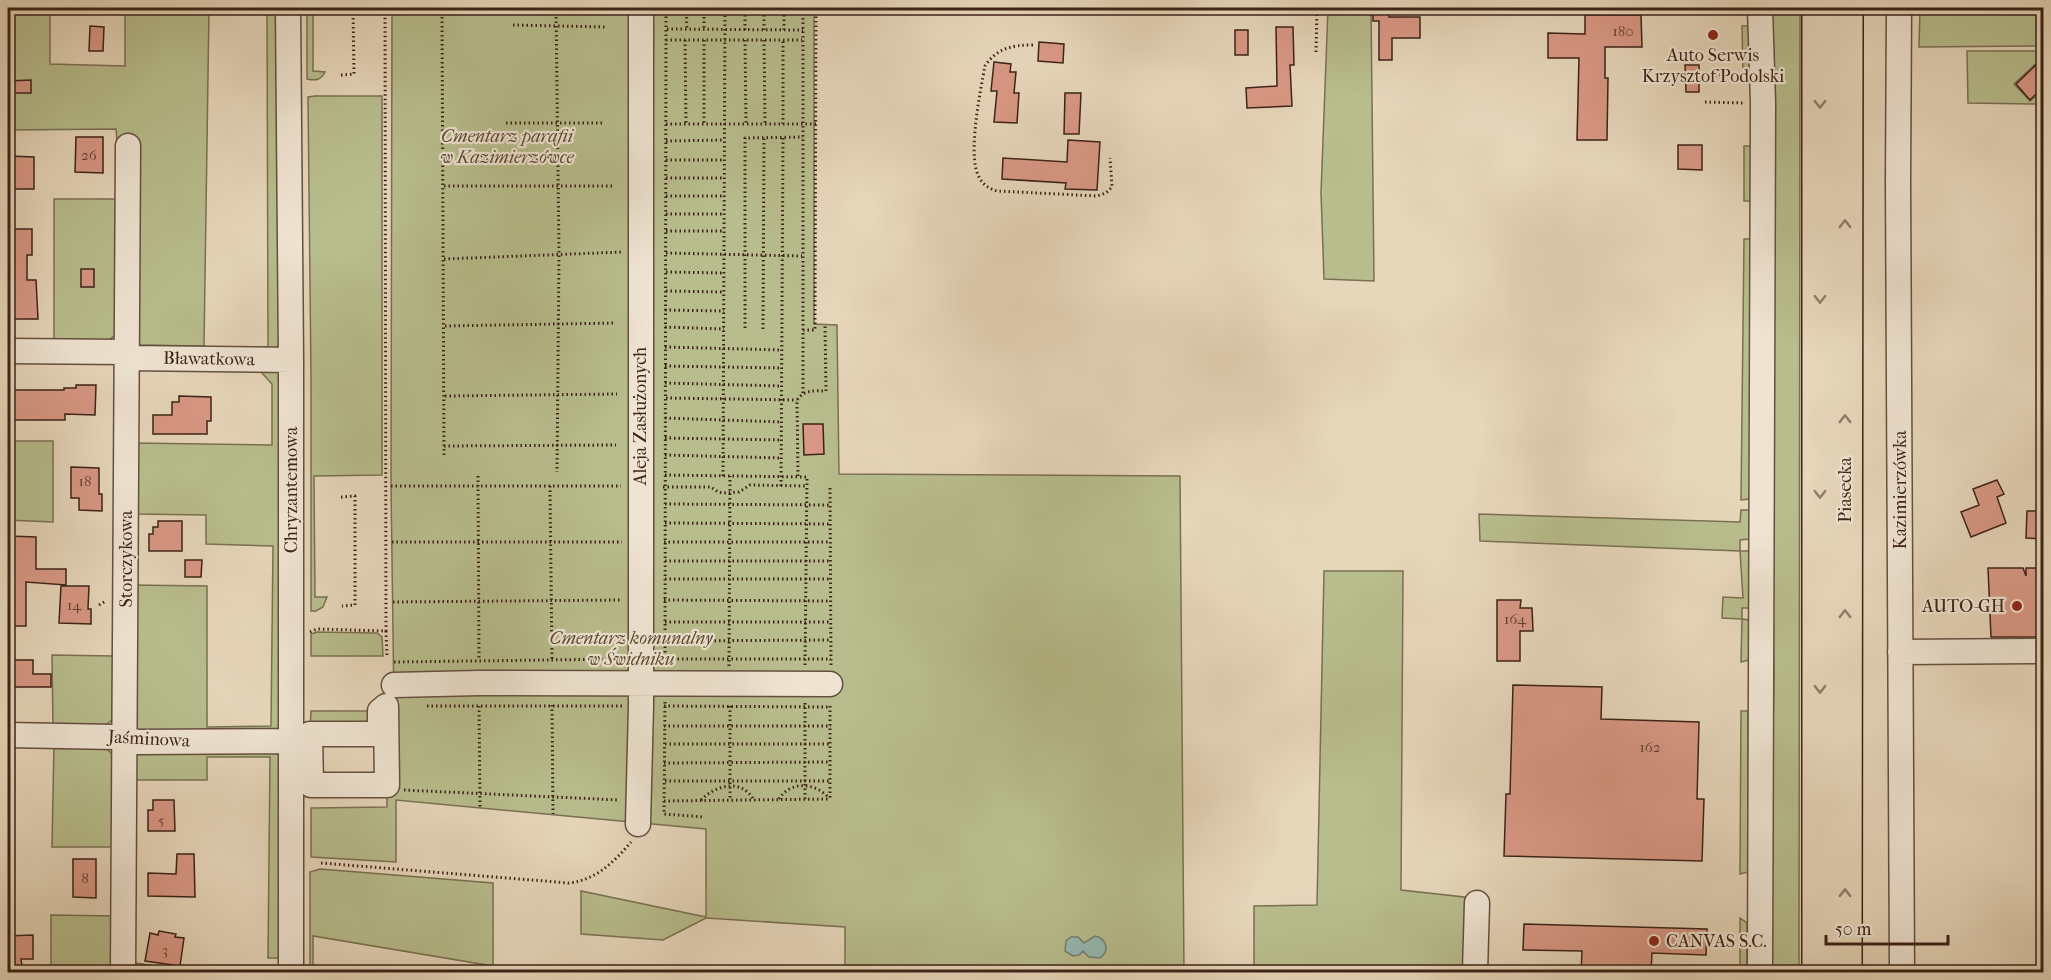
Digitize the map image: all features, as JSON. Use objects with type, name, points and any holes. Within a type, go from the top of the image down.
[{"type":"highway","name":"Piasecka","points":[[1820,8],[1820,972]]},
{"type":"highway","name":"Piasecka","points":[[1845,972],[1846,8]]},
{"type":"street","name":"Chryzantemowa","points":[[288,8],[291,360],[301,738],[291,972]]},
{"type":"street","name":"Aleja Zasłużonych","points":[[639,812],[653,695],[640,659],[640,486],[629,395],[640,251],[641,8]]},
{"type":"street","points":[[1760,8],[1763,85],[1763,216],[1760,972]]},
{"type":"street","name":"Kazimierzówka","points":[[1899,8],[1902,972]]},
{"type":"street","name":"Storczykowa","points":[[123,972],[128,146]]},
{"type":"street","name":"Bławatkowa","points":[[8,351],[291,360]]},
{"type":"street","points":[[1900,652],[2043,651]]},
{"type":"street","points":[[394,674],[552,683],[653,695],[805,695],[830,684]]},
{"type":"street","points":[[386,706],[387,785],[311,785],[301,738],[375,734],[380,730],[380,711],[386,706]]},
{"type":"street","name":"Jaśminowa","points":[[8,735],[125,738],[138,742],[301,738]]},
{"type":"street","points":[[1475,972],[1477,903]]},
{"type":"path","points":[[341,75],[354,74],[353,8]]},
{"type":"path","points":[[386,8],[387,656]]},
{"type":"path","points":[[442,8],[444,458]]},
{"type":"path","points":[[556,8],[559,123],[557,472]]},
{"type":"path","points":[[666,8],[664,659],[653,695],[664,726],[664,814],[703,817]]},
{"type":"path","points":[[686,8],[687,29]]},
{"type":"path","points":[[704,8],[704,29]]},
{"type":"path","points":[[723,476],[725,8]]},
{"type":"path","points":[[745,8],[745,30]]},
{"type":"path","points":[[764,8],[764,30]]},
{"type":"path","points":[[784,8],[784,30]]},
{"type":"path","points":[[798,477],[797,400],[802,393],[803,8]]},
{"type":"path","points":[[802,330],[815,330],[816,8]]},
{"type":"path","points":[[1316,52],[1317,8]]},
{"type":"path","points":[[513,25],[606,27]]},
{"type":"path","points":[[666,29],[803,30]]},
{"type":"path","points":[[666,40],[803,40]]},
{"type":"path","points":[[685,40],[686,124]]},
{"type":"path","points":[[704,40],[704,124]]},
{"type":"path","points":[[745,40],[746,124]]},
{"type":"path","points":[[764,40],[765,124]]},
{"type":"path","points":[[783,40],[783,124]]},
{"type":"path","points":[[1033,45],[1018,45],[1001,49],[985,66],[976,147],[976,168],[981,180],[989,188],[997,191],[1097,196],[1106,193],[1112,187],[1110,158]]},
{"type":"path","points":[[1706,75],[1744,75]]},
{"type":"path","points":[[1705,102],[1743,103]]},
{"type":"path","points":[[506,123],[604,123]]},
{"type":"path","points":[[640,124],[816,124]]},
{"type":"path","points":[[763,329],[764,137]]},
{"type":"path","points":[[781,486],[783,137]]},
{"type":"path","points":[[745,328],[745,138],[803,137]]},
{"type":"path","points":[[666,141],[724,140]]},
{"type":"path","points":[[666,160],[724,160]]},
{"type":"path","points":[[666,178],[724,178]]},
{"type":"path","points":[[444,186],[614,186]]},
{"type":"path","points":[[666,196],[724,196]]},
{"type":"path","points":[[666,214],[724,214]]},
{"type":"path","points":[[666,231],[723,231]]},
{"type":"path","points":[[444,259],[640,251],[802,256]]},
{"type":"path","points":[[666,272],[724,273]]},
{"type":"path","points":[[666,291],[724,292]]},
{"type":"path","points":[[665,310],[724,311]]},
{"type":"path","points":[[445,326],[616,323]]},
{"type":"path","points":[[802,393],[826,391],[825,324]]},
{"type":"path","points":[[665,327],[724,329]]},
{"type":"path","points":[[665,347],[782,350]]},
{"type":"path","points":[[665,366],[782,368]]},
{"type":"path","points":[[665,383],[782,386]]},
{"type":"path","points":[[445,396],[557,394],[797,400]]},
{"type":"path","points":[[665,418],[782,422]]},
{"type":"path","points":[[665,438],[782,440]]},
{"type":"path","points":[[444,446],[616,445]]},
{"type":"path","points":[[665,455],[782,458]]},
{"type":"path","points":[[665,475],[807,477],[805,799]]},
{"type":"path","points":[[478,476],[479,661]]},
{"type":"path","points":[[730,476],[730,800]]},
{"type":"path","points":[[391,486],[711,487],[718,492],[730,493],[743,491],[750,485],[807,486]]},
{"type":"path","points":[[550,486],[553,814]]},
{"type":"path","points":[[830,488],[830,799]]},
{"type":"path","points":[[341,497],[355,496],[355,605],[342,606]]},
{"type":"path","points":[[665,504],[830,505]]},
{"type":"path","points":[[665,523],[830,524]]},
{"type":"path","points":[[392,542],[640,542]]},
{"type":"path","points":[[665,542],[830,542]]},
{"type":"path","points":[[665,561],[830,561]]},
{"type":"path","points":[[665,579],[830,579]]},
{"type":"path","points":[[393,602],[830,601]]},
{"type":"path","points":[[664,622],[830,622]]},
{"type":"path","points":[[308,632],[317,629],[387,631]]},
{"type":"path","points":[[664,641],[830,640]]},
{"type":"path","points":[[426,706],[479,706],[640,659],[831,659]]},
{"type":"path","points":[[394,674],[479,661],[552,683],[653,695],[805,695],[830,708]]},
{"type":"path","points":[[479,706],[480,807]]},
{"type":"path","points":[[664,726],[831,726]]},
{"type":"path","points":[[665,744],[831,744]]},
{"type":"path","points":[[664,763],[830,762]]},
{"type":"path","points":[[664,781],[805,783],[831,781]]},
{"type":"path","points":[[701,800],[714,789],[730,783],[747,791],[754,800]]},
{"type":"path","points":[[779,800],[789,789],[805,783],[820,789],[830,799]]},
{"type":"path","points":[[396,790],[553,797],[639,812],[664,801],[830,799]]},
{"type":"path","points":[[321,863],[569,883],[593,877],[609,866],[636,835],[639,812]]},
{"type":"green space","points":[[8,8],[50,8],[50,64],[125,66],[125,8],[209,8],[204,346],[135,345],[135,140],[117,140],[116,129],[8,130]]},
{"type":"green space","points":[[267,8],[279,8],[284,339],[278,350],[263,353],[263,347],[268,347]]},
{"type":"green space","points":[[307,8],[313,8],[313,71],[325,72],[316,80],[307,79]]},
{"type":"green space","points":[[392,8],[814,8],[814,324],[837,325],[839,474],[1180,476],[1184,972],[845,972],[845,927],[706,918],[663,940],[581,934],[581,891],[706,917],[706,829],[396,800],[396,862],[311,857],[311,808],[387,807],[386,706],[394,706],[391,486]]},
{"type":"green space","points":[[1328,8],[1371,8],[1374,281],[1324,279],[1321,193]]},
{"type":"green space","points":[[1770,8],[1800,8],[1799,972],[1771,972],[1775,99]]},
{"type":"green space","points":[[1920,8],[2043,8],[2043,46],[1919,47]]},
{"type":"green space","points":[[1742,26],[1749,26],[1751,74],[1743,74]]},
{"type":"green space","points":[[1967,51],[2041,51],[2041,59],[2014,84],[2030,101],[2041,92],[2041,104],[1968,103]]},
{"type":"green space","points":[[382,96],[382,475],[314,476],[315,597],[327,597],[323,607],[311,611],[308,97]]},
{"type":"green space","points":[[1744,146],[1751,146],[1750,201],[1744,201]]},
{"type":"green space","points":[[54,199],[117,199],[115,335],[107,342],[54,341]]},
{"type":"green space","points":[[1744,239],[1751,239],[1750,499],[1741,500]]},
{"type":"green space","points":[[263,366],[279,369],[284,725],[279,732],[130,730],[132,585],[207,586],[207,727],[271,726],[273,546],[206,544],[206,515],[134,514],[135,443],[272,445],[272,384],[262,373]]},
{"type":"green space","points":[[8,441],[53,441],[53,522],[8,520]]},
{"type":"green space","points":[[1741,510],[1750,510],[1749,539],[1740,540],[1740,551],[1480,541],[1479,514],[1740,522]]},
{"type":"green space","points":[[1740,551],[1750,551],[1749,608],[1742,608],[1742,619],[1722,618],[1723,597],[1743,598]]},
{"type":"green space","points":[[1324,571],[1403,571],[1401,890],[1473,898],[1471,972],[1254,972],[1254,906],[1317,905]]},
{"type":"green space","points":[[1742,619],[1749,620],[1749,660],[1741,662]]},
{"type":"green space","points":[[317,632],[377,633],[382,637],[383,656],[311,656],[311,634]]},
{"type":"green space","points":[[52,655],[113,656],[112,720],[103,727],[53,726]]},
{"type":"green space","points":[[311,711],[380,711],[380,730],[310,734]]},
{"type":"green space","points":[[1741,711],[1748,711],[1748,872],[1740,874]]},
{"type":"green space","points":[[54,743],[102,744],[114,756],[116,847],[52,847]]},
{"type":"green space","points":[[135,750],[280,753],[283,958],[268,958],[270,757],[207,757],[207,780],[135,780]]},
{"type":"green space","points":[[320,869],[493,883],[493,966],[313,936],[313,972],[310,972],[310,872]]},
{"type":"green space","points":[[51,915],[115,916],[115,972],[51,972]]},
{"type":"green space","points":[[1740,918],[1747,923],[1747,972],[1740,972]]},
{"type":"green space","points":[[135,963],[199,972],[134,972]]},
{"type":"water","points":[[1095,936],[1106,946],[1100,958],[1089,957],[1083,951],[1073,956],[1065,951],[1066,941],[1071,937],[1078,937],[1084,943]]},
{"type":"building","points":[[1388,8],[1389,17],[1420,17],[1420,38],[1392,38],[1392,60],[1379,60],[1379,21],[1373,21],[1373,9]]},
{"type":"building","points":[[1585,15],[1641,15],[1642,47],[1605,47],[1605,78],[1608,78],[1607,140],[1577,140],[1579,58],[1548,58],[1548,33],[1585,34]]},
{"type":"building","points":[[90,26],[104,27],[103,51],[89,51]]},
{"type":"building","points":[[1276,27],[1293,27],[1294,65],[1290,65],[1292,106],[1247,108],[1246,88],[1277,86]]},
{"type":"building","points":[[1235,30],[1248,30],[1248,55],[1235,55]]},
{"type":"building","points":[[1039,42],[1064,44],[1063,63],[1038,61]]},
{"type":"building","points":[[2043,58],[2043,87],[2030,100],[2016,84]]},
{"type":"building","points":[[994,62],[1011,64],[1010,72],[1016,72],[1014,93],[1019,93],[1017,123],[994,122],[997,91],[991,91]]},
{"type":"building","points":[[1685,65],[1699,65],[1699,92],[1686,92]]},
{"type":"building","points":[[31,80],[31,93],[8,93],[8,81]]},
{"type":"building","points":[[1065,93],[1081,93],[1079,134],[1064,134]]},
{"type":"building","points":[[76,137],[103,137],[103,173],[75,172]]},
{"type":"building","points":[[1068,140],[1100,142],[1097,190],[1065,189],[1066,183],[1002,179],[1003,158],[1067,162]]},
{"type":"building","points":[[1678,145],[1702,145],[1702,170],[1678,169]]},
{"type":"building","points":[[8,156],[34,157],[34,189],[13,189],[13,183],[8,183]]},
{"type":"building","points":[[8,229],[32,229],[32,255],[27,255],[27,280],[36,280],[38,319],[8,319]]},
{"type":"building","points":[[81,269],[94,269],[94,287],[81,287]]},
{"type":"building","points":[[76,385],[96,385],[95,415],[65,414],[65,420],[8,420],[8,390],[64,390],[64,388],[76,388]]},
{"type":"building","points":[[179,396],[211,397],[211,421],[207,421],[207,434],[153,434],[153,415],[172,415],[172,402],[179,402]]},
{"type":"building","points":[[803,424],[823,424],[824,454],[804,455]]},
{"type":"building","points":[[71,467],[99,468],[99,494],[102,494],[102,511],[79,510],[79,498],[71,498]]},
{"type":"building","points":[[1997,480],[2004,494],[1997,497],[2006,523],[1971,537],[1961,512],[1979,505],[1973,489]]},
{"type":"building","points":[[2027,511],[2043,511],[2043,539],[2026,538]]},
{"type":"building","points":[[158,521],[182,521],[182,551],[149,551],[149,534],[153,534],[153,527],[158,527]]},
{"type":"building","points":[[8,536],[36,537],[36,569],[66,569],[66,585],[26,582],[26,626],[8,626]]},
{"type":"building","points":[[185,560],[202,560],[201,577],[185,577]]},
{"type":"building","name":"AUTO-GH","points":[[1988,568],[2023,568],[2026,576],[2026,568],[2043,568],[2043,637],[1991,637]]},
{"type":"building","points":[[61,586],[89,586],[88,609],[91,609],[91,624],[59,623]]},
{"type":"building","points":[[1497,600],[1521,600],[1520,608],[1532,608],[1533,631],[1520,631],[1520,661],[1497,661]]},
{"type":"building","points":[[8,660],[33,660],[33,674],[51,674],[51,687],[8,687]]},
{"type":"building","points":[[1513,685],[1602,687],[1601,719],[1699,722],[1697,799],[1704,799],[1702,861],[1504,856],[1506,794],[1510,794]]},
{"type":"building","points":[[153,800],[174,800],[175,831],[148,831],[148,810],[153,810]]},
{"type":"building","points":[[177,854],[194,854],[195,897],[148,896],[148,873],[176,874]]},
{"type":"building","points":[[73,859],[96,859],[96,898],[73,897]]},
{"type":"building","points":[[1524,924],[1707,929],[1706,955],[1652,953],[1651,972],[1581,972],[1582,951],[1523,950]]},
{"type":"building","points":[[159,931],[184,938],[180,966],[145,961],[150,933],[158,935]]},
{"type":"building","points":[[33,935],[33,959],[21,959],[22,966],[8,967],[8,936]]},
{"type":"place","name":"Auto Serwis Krzysztof Podolski","points":[[1713,35]]},
{"type":"place","name":"AUTO-GH","points":[[2017,606]]},
{"type":"place","name":"CANVAS S.C.","points":[[1654,941]]},
{"type":"park label","name":"Cmentarz parafii w Kazimierzówce","points":[[507,146]]},
{"type":"park label","name":"Cmentarz komunalny w Świdniku","points":[[631,648]]}]
